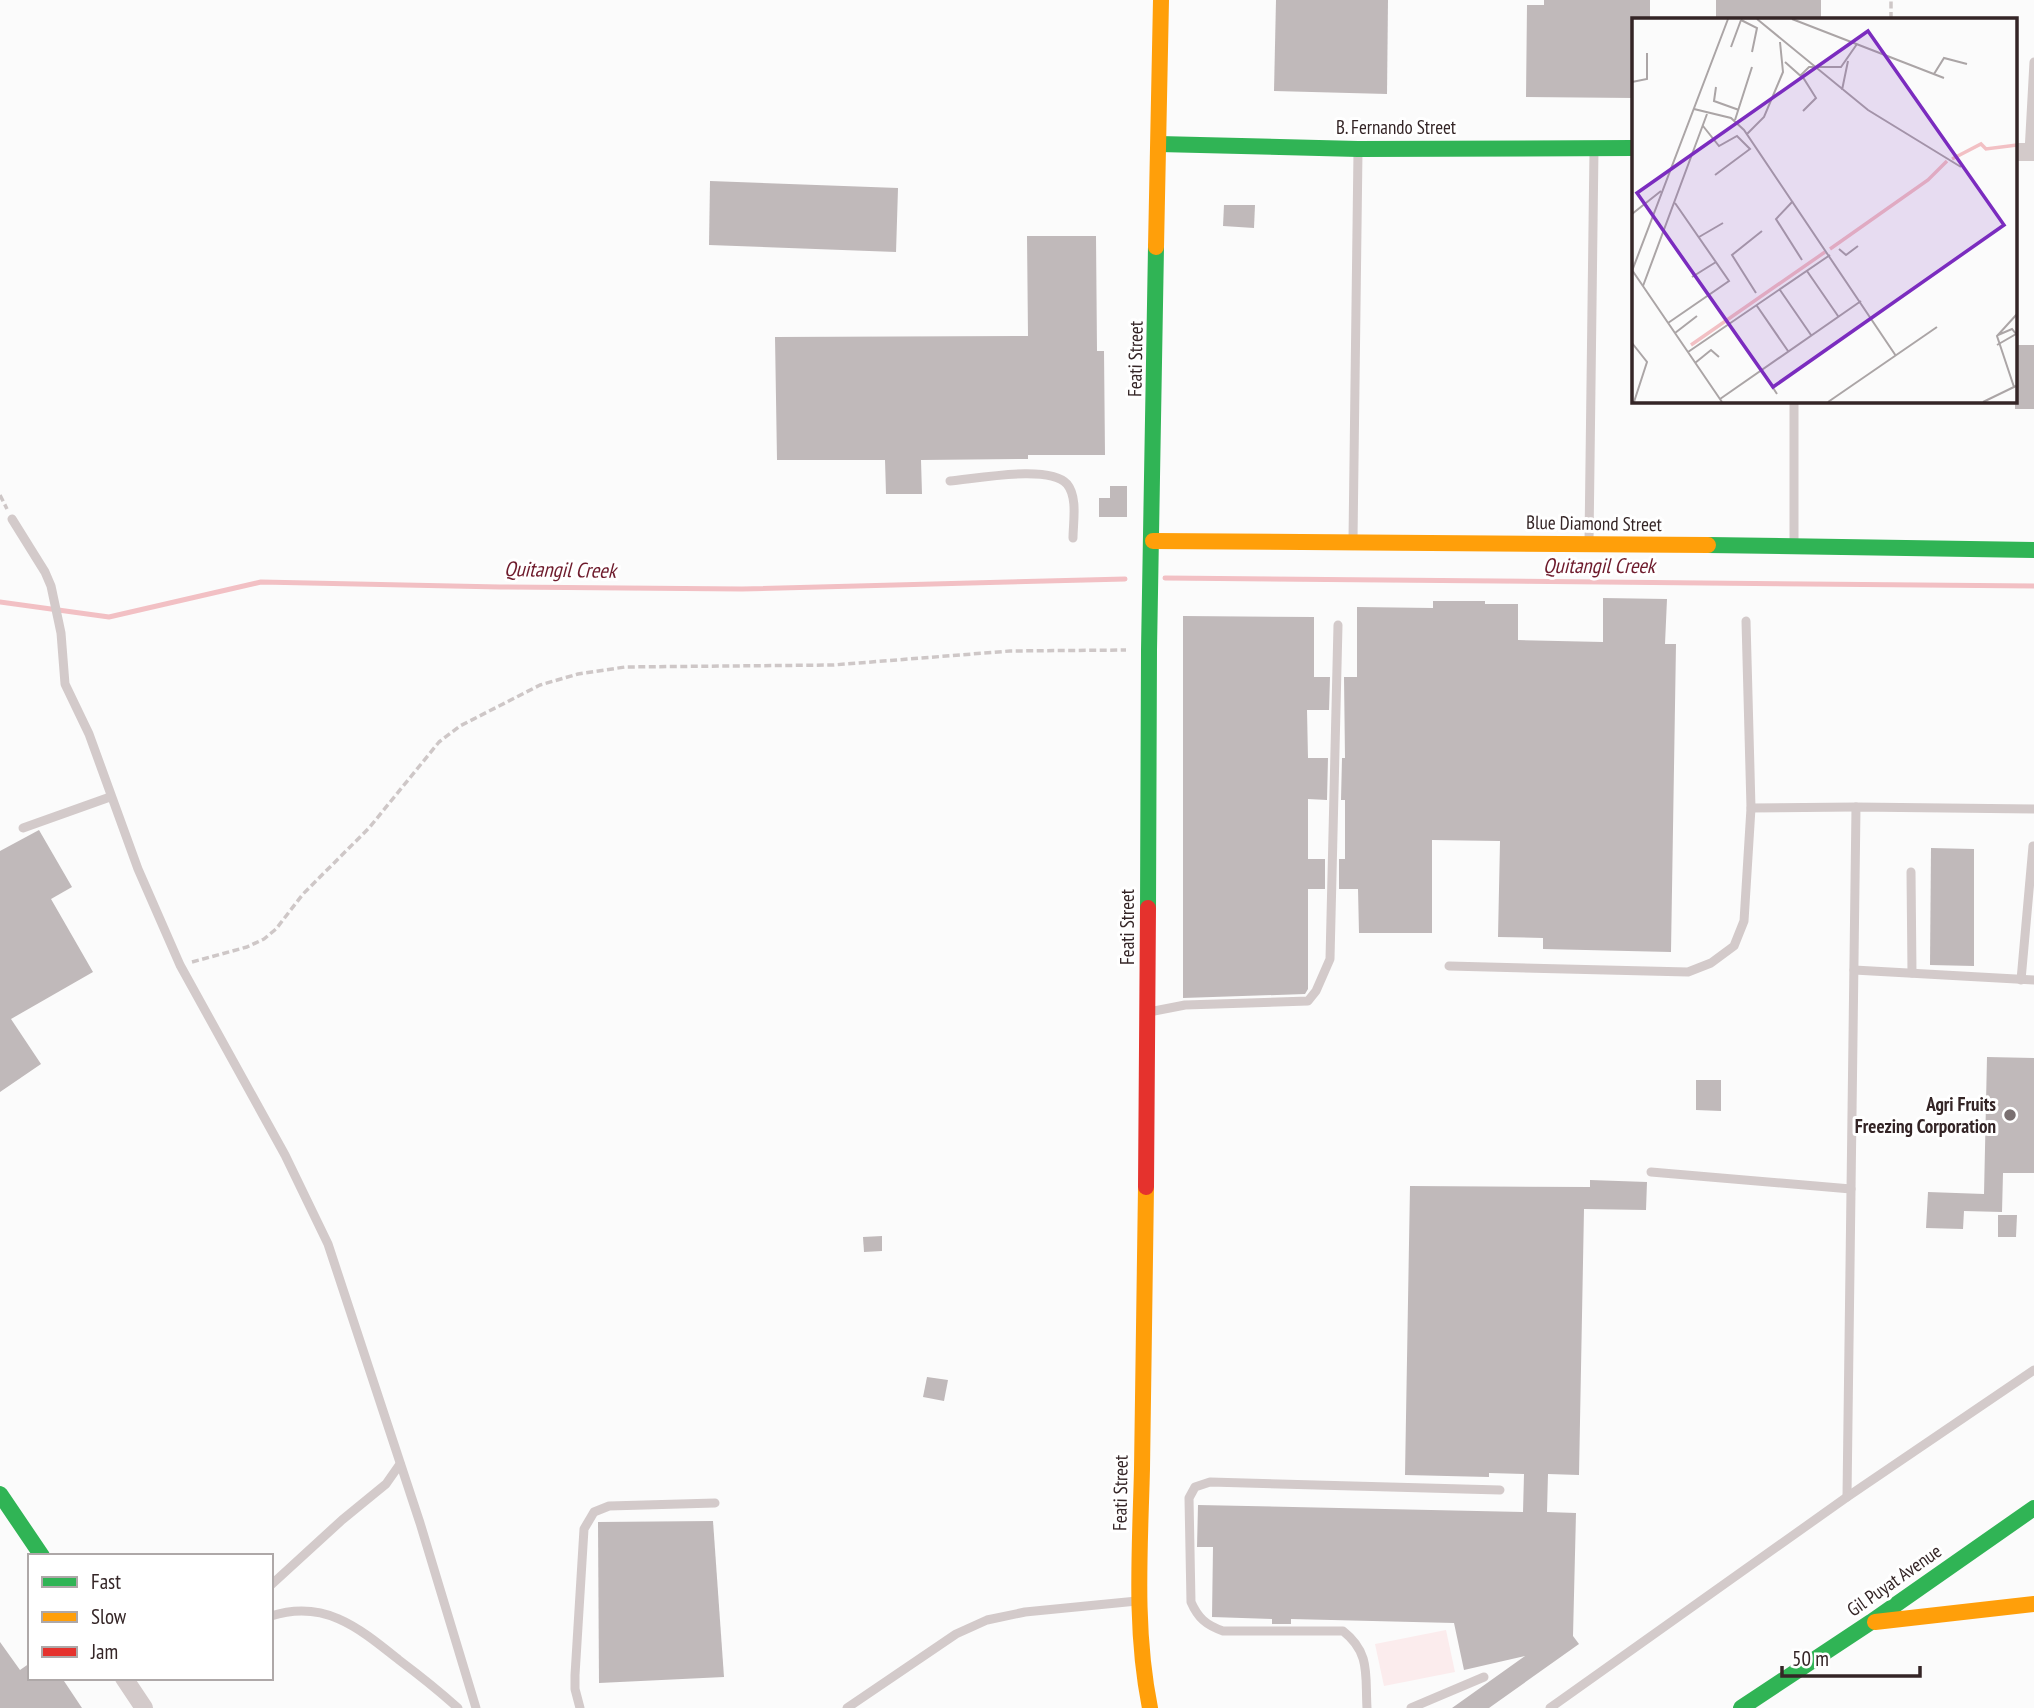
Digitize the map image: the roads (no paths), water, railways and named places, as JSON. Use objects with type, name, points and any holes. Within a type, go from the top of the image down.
[{"type":"street","name":"Feati Street","points":[[1150,1708],[1143,1673],[1139,1601],[1144,1362],[1149,650],[1161,0]]},
{"type":"street","name":"B. Fernando Street","points":[[1159,145],[1358,149],[1632,148]]},
{"type":"street","name":"Blue Diamond Street","points":[[1153,541],[1589,543],[2034,550]]},
{"type":"street","points":[[0,1494],[40,1554]]},
{"type":"street","name":"Gil Puyat Avenue","points":[[1741,1708],[1871,1622],[2034,1508]]},
{"type":"street","points":[[1871,1622],[2034,1604]]},
{"type":"street","points":[[125,1680],[144,1708]]},
{"type":"lane","points":[[2026,152],[2034,62]]},
{"type":"lane","points":[[1589,543],[1594,147]]},
{"type":"lane","points":[[1353,542],[1358,149]]},
{"type":"lane","points":[[1794,402],[1794,547]]},
{"type":"lane","points":[[950,481],[1034,474],[1056,476],[1068,485],[1073,499],[1073,538]]},
{"type":"lane","points":[[12,519],[45,572],[56,601],[65,684],[89,734],[138,870],[180,965],[280,1144],[328,1244],[476,1708]]},
{"type":"lane","points":[[1449,966],[1688,972],[1711,963],[1734,946],[1744,920],[1751,808],[1746,621]]},
{"type":"lane","points":[[1147,1012],[1185,1005],[1308,1001],[1322,979],[1331,959],[1338,625]]},
{"type":"lane","points":[[23,828],[110,797]]},
{"type":"lane","points":[[1847,1497],[1855,1071],[1856,807]]},
{"type":"lane","points":[[1751,808],[2034,810]]},
{"type":"lane","points":[[2021,979],[2033,846]]},
{"type":"lane","points":[[1911,872],[1912,974]]},
{"type":"lane","points":[[1854,970],[2034,981]]},
{"type":"lane","points":[[1651,1171],[1851,1189]]},
{"type":"lane","points":[[1550,1708],[1847,1497],[2034,1370]]},
{"type":"lane","points":[[273,1583],[386,1484],[400,1464]]},
{"type":"lane","points":[[1367,1708],[1364,1659],[1356,1642],[1343,1631],[1223,1631],[1207,1626],[1196,1614],[1191,1602],[1189,1498],[1195,1487],[1210,1482],[1500,1490]]},
{"type":"lane","points":[[580,1708],[575,1675],[582,1542],[588,1520],[599,1508],[608,1506],[715,1503]]},
{"type":"lane","points":[[847,1708],[956,1634],[987,1620],[1025,1612],[1139,1601]]},
{"type":"lane","points":[[273,1615],[310,1610],[352,1624],[458,1708]]},
{"type":"lane","points":[[1411,1708],[1484,1677]]},
{"type":"waterway","name":"Quitangil Creek","points":[[1165,578],[2034,586]]},
{"type":"waterway","name":"Quitangil Creek","points":[[0,602],[109,617],[261,582],[742,589],[1125,579]]},
{"type":"place","name":"Agri Fruits Freezing Corporation","points":[[2010,1115]]}]
